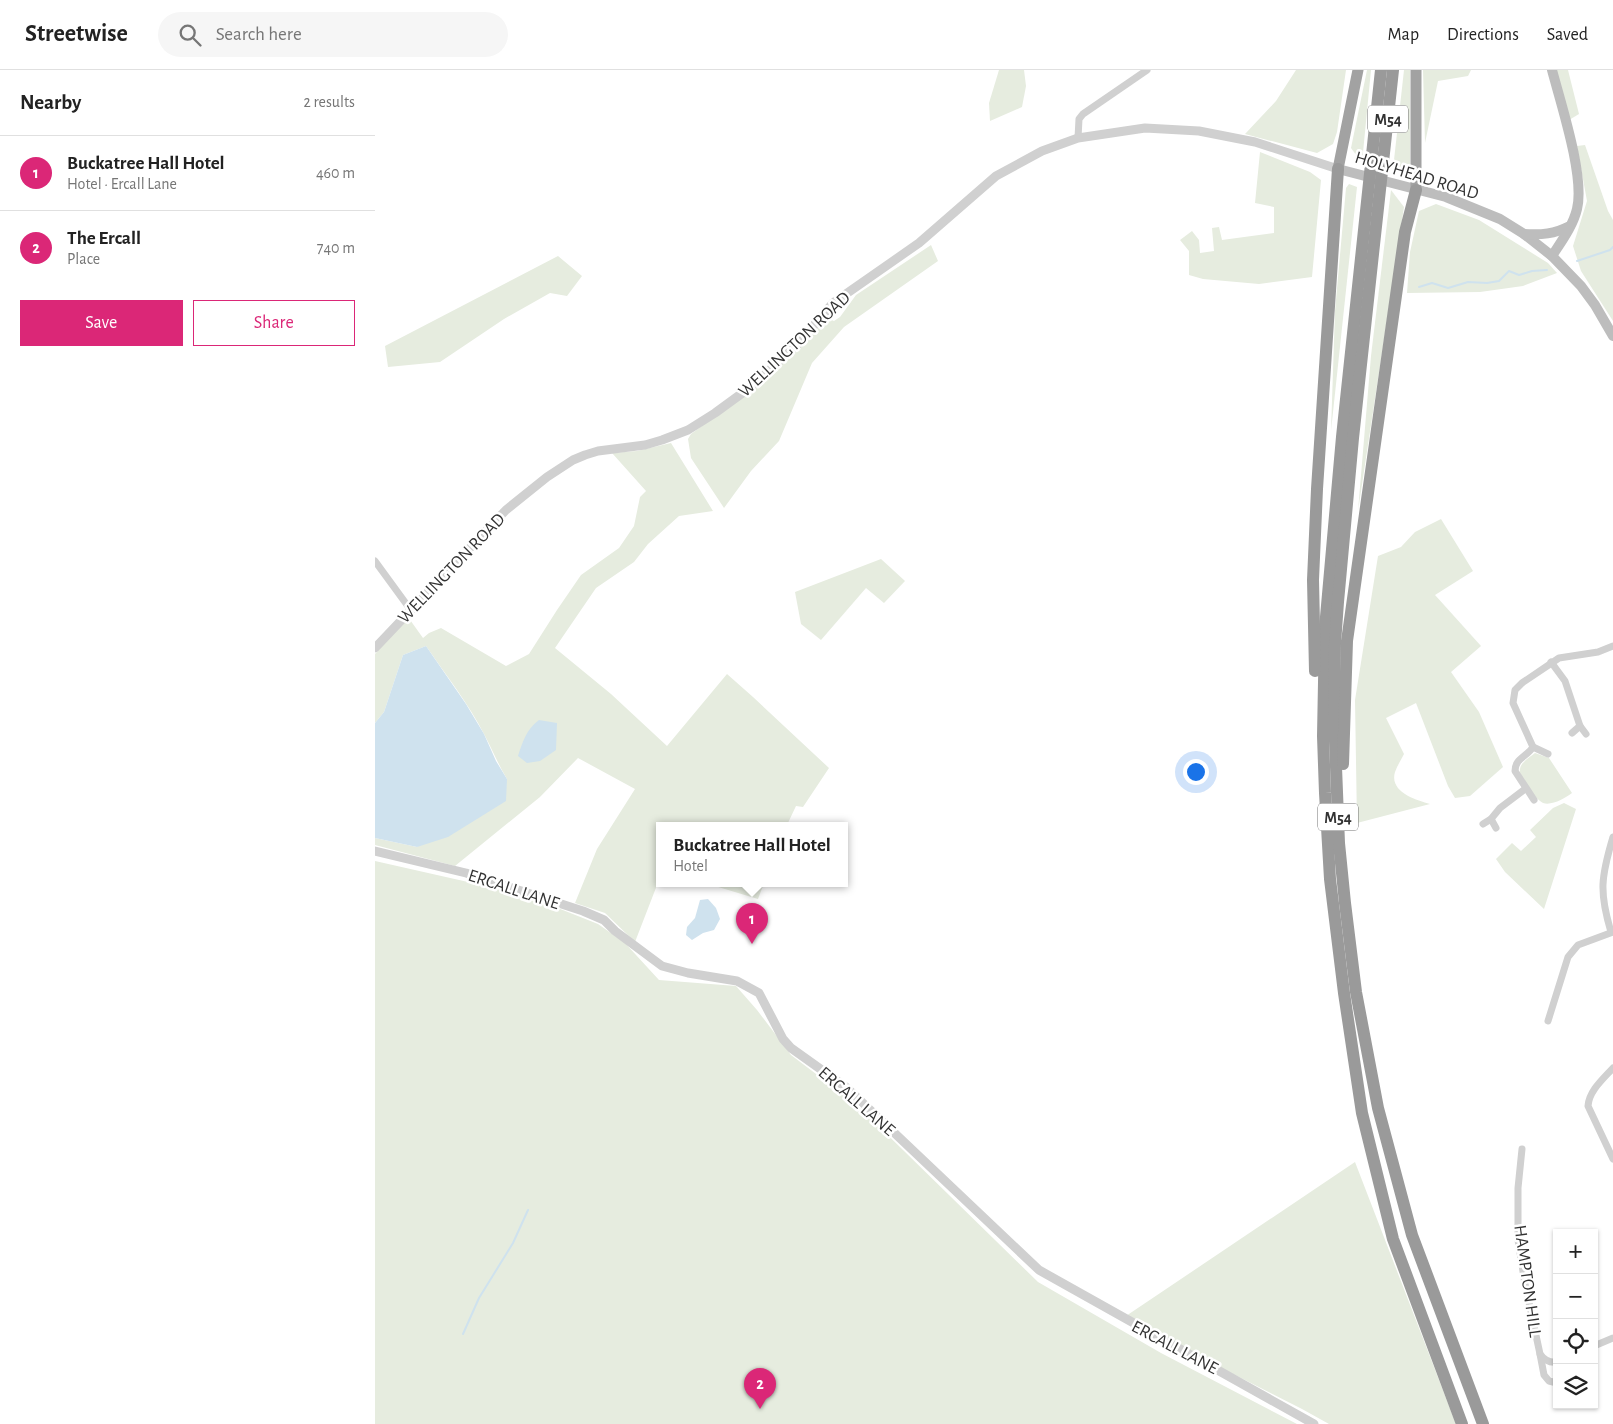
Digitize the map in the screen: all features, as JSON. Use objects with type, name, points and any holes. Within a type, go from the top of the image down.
[{"type":"highway","points":[[1339,169],[1358,70]]},
{"type":"highway","name":"M54","points":[[1377,167],[1381,70]]},
{"type":"highway","name":"M54","points":[[1393,70],[1377,167],[1342,437],[1325,628],[1323,736],[1330,879],[1362,1113],[1393,1239],[1462,1424]]},
{"type":"highway","points":[[1416,70],[1416,190]]},
{"type":"highway","name":"M54","points":[[1323,736],[1315,677],[1313,580],[1317,489],[1339,169]]},
{"type":"highway","name":"M54","points":[[1345,903],[1343,771],[1347,641],[1405,232],[1416,190]]},
{"type":"highway","name":"M54","points":[[1374,192],[1335,644],[1336,788],[1345,903],[1356,992],[1378,1108],[1412,1235],[1483,1424]]},
{"type":"main road","points":[[1552,70],[1573,153],[1578,184],[1577,208],[1571,226],[1552,256]]},
{"type":"main road","name":"HOLYHEAD ROAD","points":[[1339,169],[1446,197],[1500,219],[1524,234],[1552,256],[1581,286],[1595,305],[1613,336]]},
{"type":"main road","points":[[1524,234],[1544,235],[1571,226]]},
{"type":"street","points":[[1077,138],[1079,119],[1083,114],[1147,70]]},
{"type":"street","name":"WELLINGTON ROAD","points":[[375,648],[506,510],[547,477],[573,460],[585,455],[598,451],[645,445],[662,440],[688,430],[715,414],[752,386],[797,345],[833,303],[919,243],[996,176],[1042,151],[1077,138],[1145,128],[1199,131],[1255,142],[1339,169]]},
{"type":"street","points":[[375,562],[410,609]]},
{"type":"street","points":[[1548,754],[1533,747],[1514,707],[1513,697],[1515,690],[1522,683],[1559,658],[1598,652],[1613,646]]},
{"type":"street","points":[[1551,662],[1565,681],[1580,726],[1586,734]]},
{"type":"street","points":[[1571,733],[1580,726]]},
{"type":"street","points":[[1533,747],[1531,751],[1519,760],[1515,767],[1516,775],[1534,800]]},
{"type":"street","points":[[1483,824],[1525,789]]},
{"type":"street","points":[[1491,818],[1496,828]]},
{"type":"street","points":[[1548,1020],[1568,957],[1578,946],[1612,932],[1605,912],[1602,891],[1605,864],[1613,837]]},
{"type":"street","name":"ERCALL LANE","points":[[375,851],[466,873],[583,911],[604,920],[615,931],[662,966],[688,973],[737,981],[759,993],[783,1039],[791,1048],[847,1088],[1039,1270],[1314,1424]]},
{"type":"street","points":[[1613,1068],[1595,1089],[1589,1099],[1588,1106],[1613,1159]]},
{"type":"street","name":"HAMPTON HILL","points":[[1522,1149],[1518,1188],[1519,1240],[1525,1284],[1540,1354],[1546,1378],[1553,1382]]},
{"type":"street","points":[[1598,1344],[1613,1338]]},
{"type":"street","name":"HAMPTON HILL","points":[[1540,1354],[1542,1358],[1553,1363]]},
{"type":"shaded area","points":[[999,70],[1024,70],[1026,86],[1022,107],[990,121],[989,103]]},
{"type":"shaded area","points":[[1296,70],[1346,70],[1337,132],[1333,144],[1317,153],[1245,134],[1276,101]]},
{"type":"shaded area","points":[[1367,70],[1371,70],[1362,163],[1351,148]]},
{"type":"shaded area","points":[[1404,70],[1410,70],[1410,166],[1403,171],[1393,169]]},
{"type":"shaded area","points":[[1423,70],[1471,70],[1468,76],[1438,81],[1425,143]]},
{"type":"shaded area","points":[[1556,70],[1568,70],[1579,114],[1569,120]]},
{"type":"shaded area","points":[[1585,145],[1608,211],[1613,220],[1613,321],[1581,271],[1573,246],[1587,201],[1577,146]]},
{"type":"shaded area","points":[[1260,152],[1310,172],[1321,180],[1312,277],[1259,284],[1203,279],[1189,275],[1189,251],[1180,240],[1192,231],[1199,240],[1200,253],[1214,251],[1212,228],[1219,227],[1222,240],[1274,233],[1274,207],[1255,203]]},
{"type":"shaded area","points":[[1349,184],[1357,187],[1331,431],[1335,311],[1346,188]]},
{"type":"shaded area","points":[[1391,190],[1404,207],[1358,511],[1371,356]]},
{"type":"shaded area","points":[[1436,204],[1479,220],[1548,263],[1557,273],[1523,286],[1480,292],[1407,293],[1410,252],[1419,211]]},
{"type":"shaded area","points":[[931,245],[938,261],[844,327],[812,363],[779,441],[751,471],[724,508],[691,458],[688,439],[691,434],[762,382],[827,318],[834,321],[840,317],[856,295]]},
{"type":"shaded area","points":[[558,256],[582,276],[567,296],[550,293],[504,319],[440,362],[388,367],[385,346]]},
{"type":"shaded area","points":[[671,443],[713,511],[679,516],[648,544],[634,562],[596,588],[555,648],[611,694],[667,746],[727,674],[829,768],[803,807],[796,806],[788,822],[656,822],[656,887],[635,942],[605,913],[575,903],[597,849],[635,789],[578,758],[540,797],[455,866],[375,845],[375,838],[417,847],[507,779],[471,711],[426,646],[403,655],[384,712],[375,723],[375,654],[408,617],[423,638],[441,628],[506,666],[529,654],[581,575],[619,548],[634,526],[640,497],[646,491],[612,453],[637,451]]},
{"type":"shaded area","points":[[1441,519],[1473,571],[1435,595],[1481,646],[1451,672],[1479,712],[1503,767],[1470,796],[1455,798],[1448,786],[1416,703],[1386,718],[1404,754],[1395,772],[1394,779],[1396,785],[1405,794],[1430,804],[1357,823],[1355,700],[1378,556],[1401,547],[1415,532]]},
{"type":"shaded area","points":[[881,559],[905,581],[884,603],[866,588],[821,640],[801,624],[795,592]]},
{"type":"shaded area","points":[[1535,753],[1549,758],[1572,793],[1547,804],[1536,798],[1520,773],[1524,762]]},
{"type":"shaded area","points":[[1564,803],[1576,809],[1544,909],[1505,872],[1496,859],[1512,843],[1521,851],[1536,837],[1530,830],[1553,808]]},
{"type":"shaded area","points":[[375,861],[525,895],[598,924],[625,943],[659,980],[736,986],[791,1055],[857,1105],[1038,1282],[1161,1353],[1297,1424],[375,1424]]},
{"type":"shaded area","points":[[718,887],[762,887],[758,899]]},
{"type":"shaded area","points":[[1355,1162],[1456,1424],[1329,1424],[1123,1318]]},
{"type":"water","points":[[426,646],[466,704],[507,779],[506,801],[448,837],[417,847],[375,838],[375,723],[384,712],[403,655]]},
{"type":"water","points":[[539,720],[557,723],[556,750],[540,761],[527,763],[518,756],[528,732]]},
{"type":"water","points":[[708,899],[716,908],[720,919],[714,930],[703,933],[692,940],[686,935],[687,927],[695,918],[700,900]]},
{"type":"waterway","points":[[1577,261],[1610,250],[1613,247]]},
{"type":"waterway","points":[[1419,287],[1432,283],[1448,288],[1468,282],[1487,283],[1499,281],[1509,271],[1519,275],[1532,271],[1547,270]]},
{"type":"waterway","points":[[463,1334],[479,1298],[513,1243],[528,1210]]},
{"type":"place","name":"Buckatree Hall Hotel","points":[[752,944]]},
{"type":"place","name":"The Ercall","points":[[760,1409]]}]
